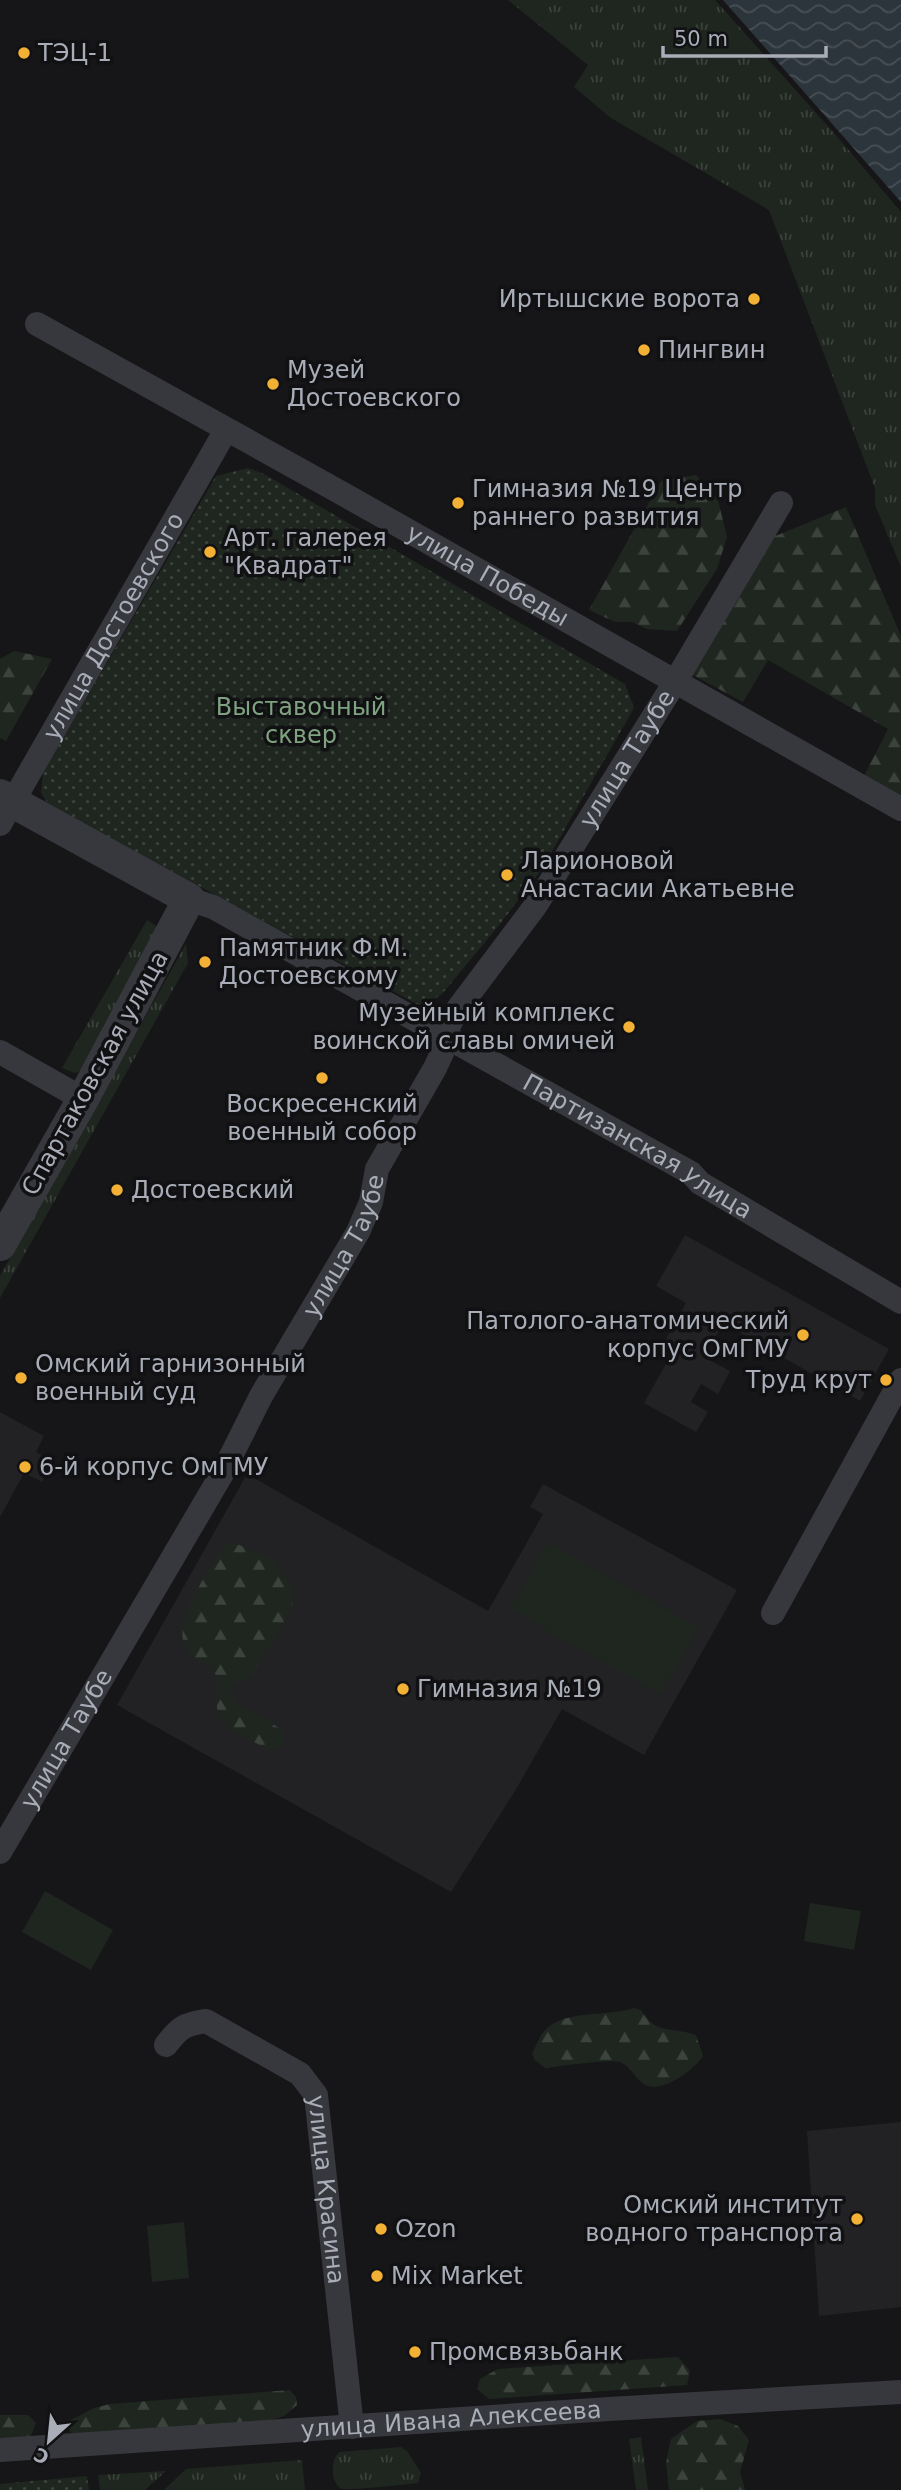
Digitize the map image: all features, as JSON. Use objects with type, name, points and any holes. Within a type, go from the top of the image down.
[{"type":"street","name":"улица Победы","points":[[37,324],[901,808]]},
{"type":"street","name":"улица Достоевского","points":[[4,807],[226,430]]},
{"type":"street","name":"улица Таубе","points":[[0,1852],[223,1472],[261,1396],[358,1232],[371,1202],[377,1169],[442,1054],[445,1036],[454,1014],[536,905],[675,681],[781,503]]},
{"type":"street","name":"Партизанская улица","points":[[4,807],[189,899],[213,907],[691,1173],[700,1183],[901,1302]]},
{"type":"street","name":"Спартаковская улица","points":[[0,1245],[83,1099],[189,899]]},
{"type":"street","points":[[0,1052],[83,1099]]},
{"type":"street","points":[[773,1613],[901,1380]]},
{"type":"street","name":"улица Красина","points":[[166,2045],[175,2032],[188,2023],[206,2021],[300,2074],[316,2095],[352,2427]]},
{"type":"street","name":"улица Ивана Алексеева","points":[[0,2450],[901,2392]]},
{"type":"shaded area","name":"Патолого-анатомический корпус ОмГМУ","points":[[685,1235],[889,1349],[860,1401],[723,1323],[704,1357],[730,1371],[718,1394],[701,1384],[691,1402],[708,1412],[696,1432],[644,1403],[672,1353],[662,1346],[686,1303],[656,1286]]},
{"type":"shaded area","name":"6-й корпус ОмГМУ","points":[[0,1412],[44,1436],[36,1452],[53,1461],[42,1482],[24,1473],[0,1517]]},
{"type":"shaded area","name":"Гимназия №19","points":[[247,1474],[488,1611],[543,1514],[530,1507],[543,1484],[737,1590],[644,1755],[562,1709],[515,1791],[451,1892],[117,1705]]},
{"type":"shaded area","name":"Омский институт водного транспорта","points":[[901,2122],[901,2307],[819,2316],[807,2131]]},
{"type":"green space","points":[[508,0],[715,0],[901,212],[901,567],[875,505],[875,488],[769,210],[611,118],[574,87],[588,65]]},
{"type":"green space","name":"Выставочный сквер","points":[[248,468],[264,474],[625,684],[634,708],[542,869],[442,994],[422,1007],[48,804],[41,793],[43,772],[216,476]]},
{"type":"green space","points":[[696,475],[718,500],[727,537],[717,569],[677,631],[647,629],[632,622],[615,622],[589,610],[661,481]]},
{"type":"green space","points":[[846,507],[901,636],[901,798],[864,776],[888,729],[768,660],[743,702],[691,674],[773,537]]},
{"type":"green space","points":[[14,651],[52,659],[6,741],[0,738],[0,659]]},
{"type":"green space","points":[[147,920],[158,927],[83,1069],[75,1073],[62,1068]]},
{"type":"green space","points":[[186,944],[188,963],[0,1298],[0,1276]]},
{"type":"green space","points":[[232,1542],[274,1560],[294,1593],[292,1608],[250,1679],[238,1681],[230,1689],[238,1704],[283,1730],[284,1741],[279,1749],[269,1749],[226,1725],[218,1712],[215,1674],[190,1654],[184,1643],[183,1630],[192,1600],[223,1547]]},
{"type":"green space","points":[[548,1542],[699,1628],[660,1695],[510,1609]]},
{"type":"green space","points":[[45,1891],[113,1930],[91,1970],[22,1932]]},
{"type":"green space","points":[[810,1903],[861,1911],[854,1950],[804,1941]]},
{"type":"green space","points":[[634,2008],[641,2010],[659,2027],[696,2035],[703,2056],[677,2079],[651,2086],[641,2082],[620,2062],[545,2068],[532,2054],[543,2032],[554,2023],[575,2016]]},
{"type":"green space","points":[[184,2222],[189,2278],[152,2282],[147,2226]]},
{"type":"green space","points":[[678,2357],[690,2371],[687,2385],[489,2399],[477,2389],[480,2379],[498,2369]]},
{"type":"green space","points":[[290,2390],[296,2397],[297,2405],[284,2416],[264,2422],[74,2438],[69,2429],[71,2420],[94,2408],[110,2404]]},
{"type":"green space","points":[[0,2415],[28,2415],[36,2423],[30,2438],[0,2443]]},
{"type":"green space","points":[[720,2419],[738,2426],[749,2440],[740,2472],[745,2490],[669,2490],[666,2463],[671,2439],[697,2421]]},
{"type":"green space","points":[[641,2437],[648,2490],[636,2490],[629,2439]]},
{"type":"green space","points":[[401,2447],[407,2451],[421,2473],[418,2483],[342,2489],[335,2482],[334,2459],[340,2452]]},
{"type":"green space","points":[[302,2460],[305,2490],[164,2490],[186,2469]]},
{"type":"green space","points":[[166,2471],[145,2490],[100,2490],[98,2475]]},
{"type":"green space","points":[[87,2476],[89,2490],[0,2490],[0,2484]]},
{"type":"water","points":[[723,0],[901,0],[901,202]]},
{"type":"place","name":"ТЭЦ-1","points":[[24,53]]},
{"type":"place","name":"Иртышские ворота","points":[[754,299]]},
{"type":"place","name":"Пингвин","points":[[644,350]]},
{"type":"place","name":"Музей Достоевского","points":[[273,384]]},
{"type":"place","name":"Гимназия №19 Центр раннего развития","points":[[458,503]]},
{"type":"place","name":"Арт. галерея \"Квадрат\"","points":[[210,552]]},
{"type":"place","name":"Ларионовой Анастасии Акатьевне","points":[[507,875]]},
{"type":"place","name":"Памятник Ф.М. Достоевскому","points":[[205,962]]},
{"type":"place","name":"Музейный комплекс воинской славы омичей","points":[[629,1027]]},
{"type":"place","name":"Воскресенский военный собор","points":[[322,1078]]},
{"type":"place","name":"Достоевский","points":[[117,1190]]},
{"type":"place","name":"Патолого-анатомический корпус ОмГМУ","points":[[803,1335]]},
{"type":"place","name":"Омский гарнизонный военный суд","points":[[21,1378]]},
{"type":"place","name":"Труд крут","points":[[886,1380]]},
{"type":"place","name":"6-й корпус ОмГМУ","points":[[25,1467]]},
{"type":"place","name":"Гимназия №19","points":[[403,1689]]},
{"type":"place","name":"Омский институт водного транспорта","points":[[857,2219]]},
{"type":"place","name":"Ozon","points":[[381,2229]]},
{"type":"place","name":"Mix Market","points":[[377,2276]]},
{"type":"place","name":"Промсвязьбанк","points":[[415,2352]]}]
